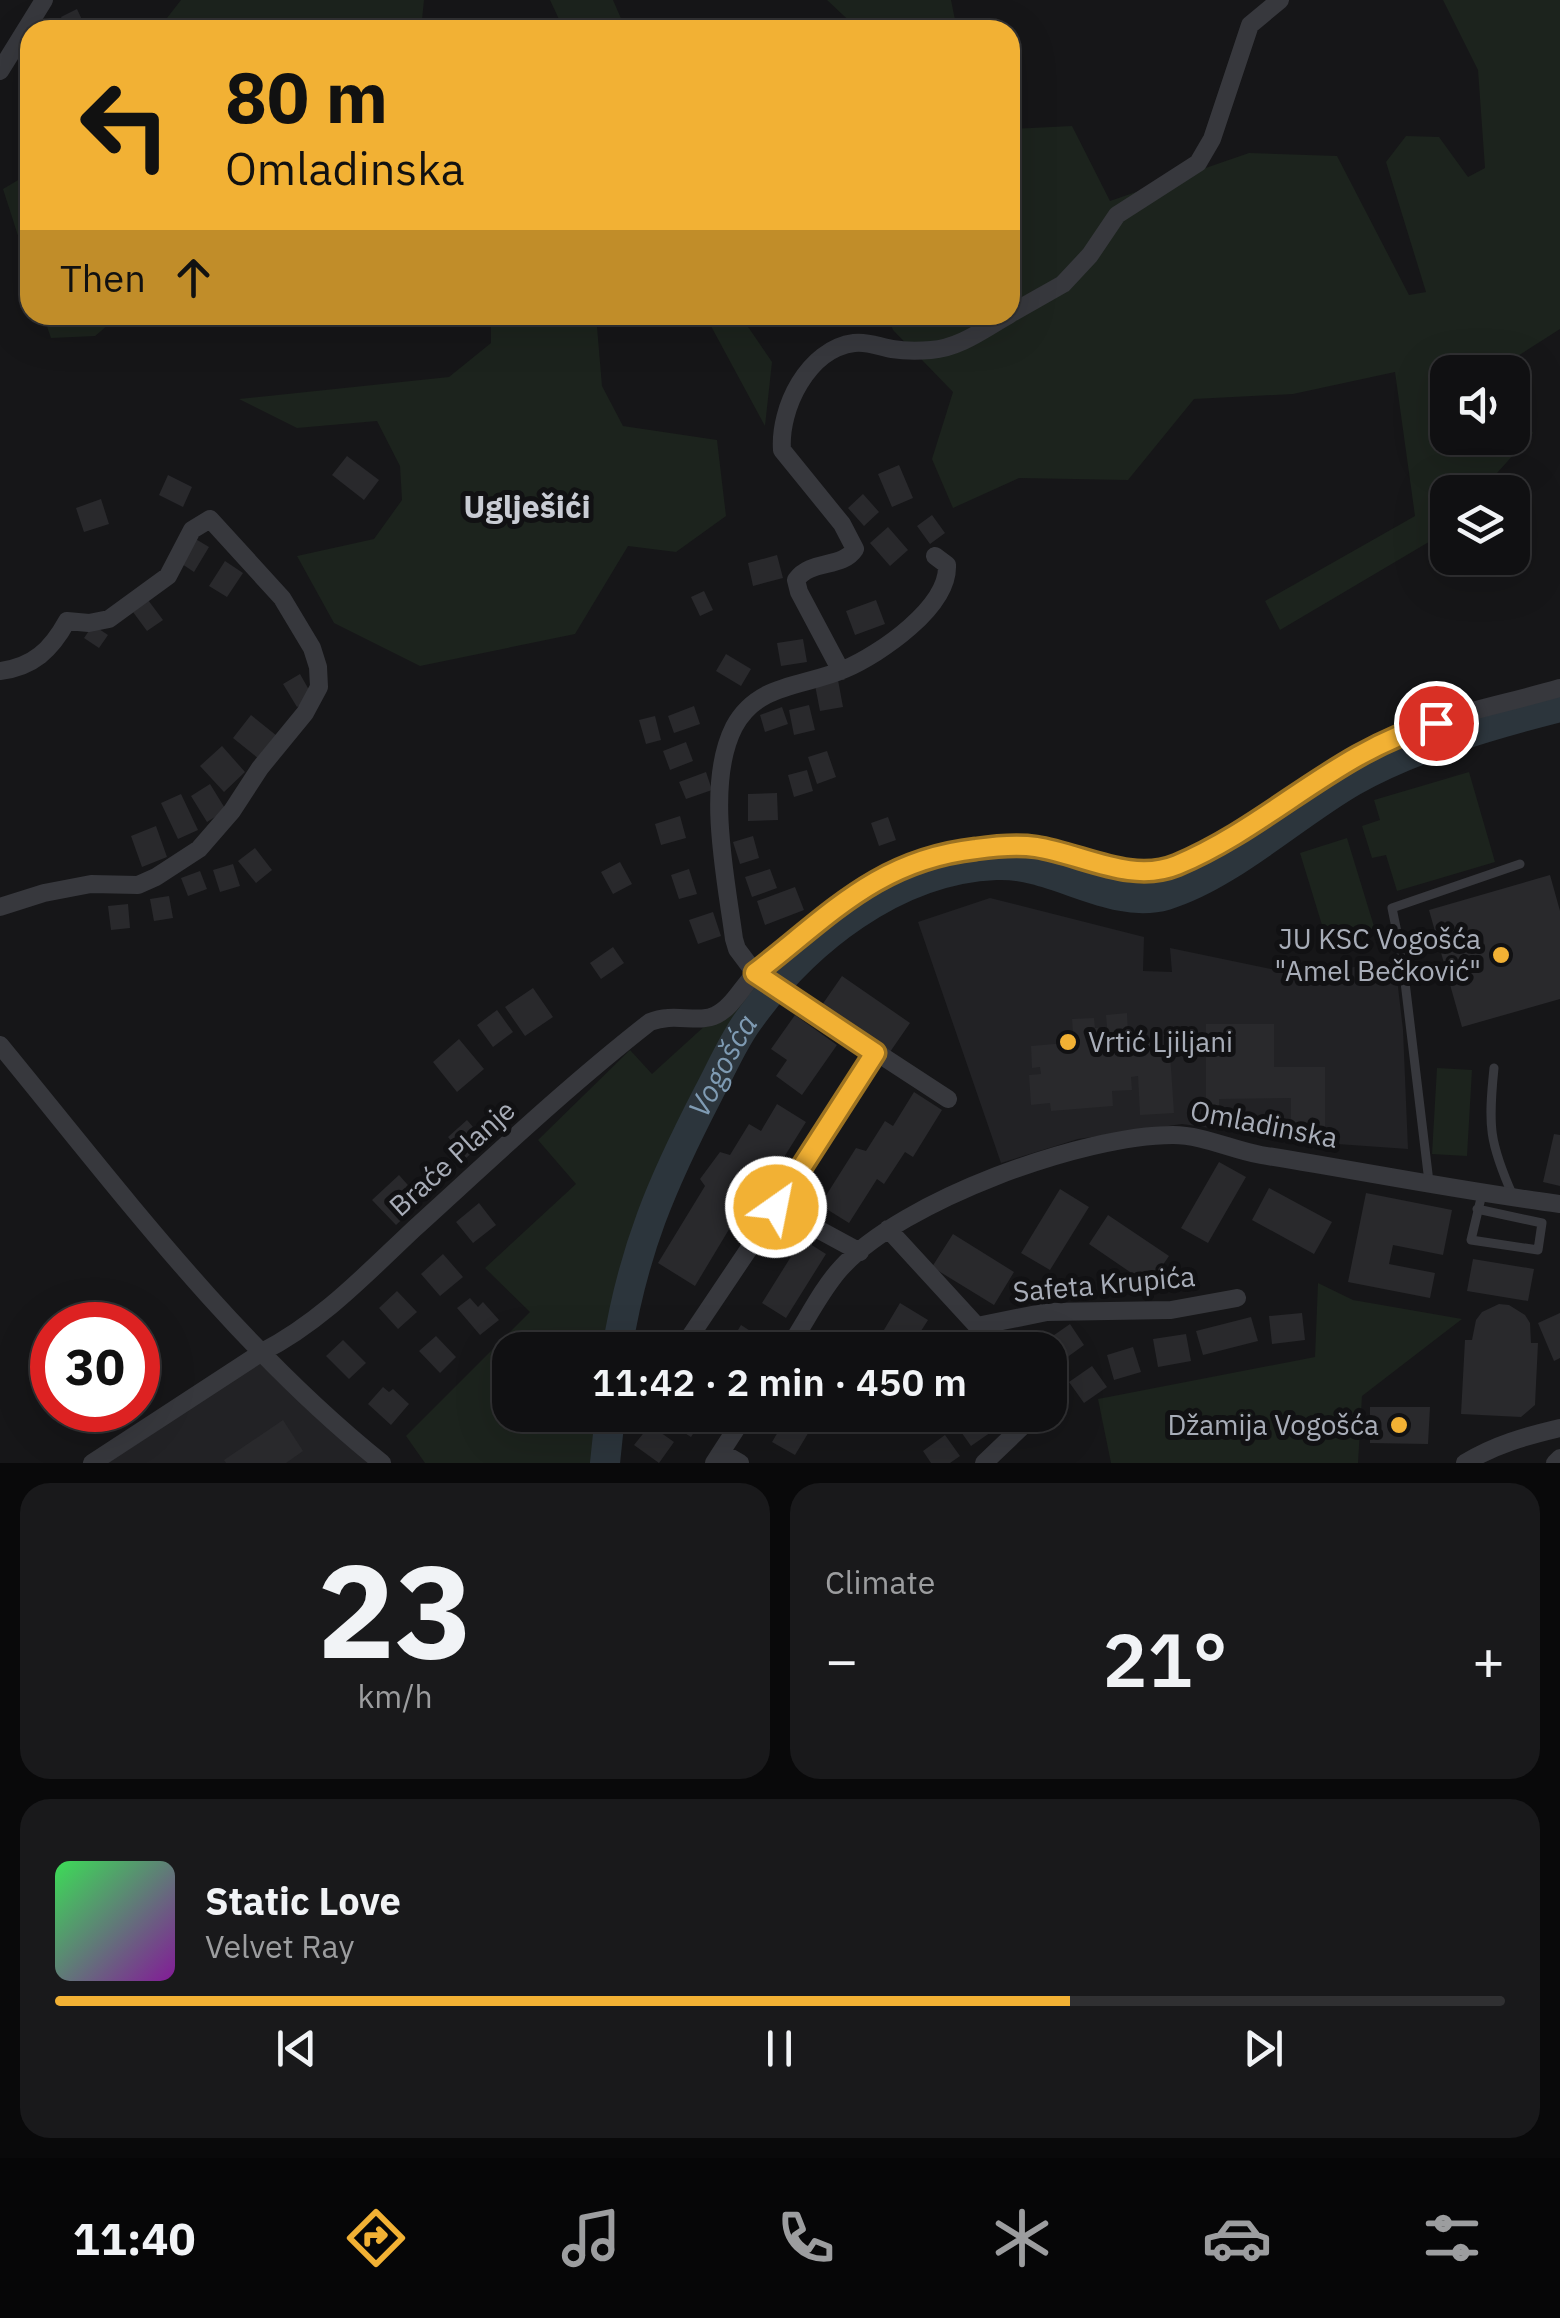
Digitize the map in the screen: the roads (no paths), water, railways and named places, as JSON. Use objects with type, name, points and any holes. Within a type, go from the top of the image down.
[{"type":"street","points":[[1020,309],[1063,284],[1090,256],[1118,215],[1198,163],[1212,139],[1250,25],[1280,0]]},
{"type":"street","points":[[0,71],[20,39]]},
{"type":"street","points":[[841,671],[796,580],[802,572],[846,559],[855,549],[842,524],[782,450],[786,416],[799,384],[814,363],[837,346],[858,342],[894,350],[935,350],[970,339],[993,325]]},
{"type":"street","points":[[0,671],[37,659],[54,644],[67,621],[89,623],[108,619],[168,576],[192,530],[210,519],[282,598],[312,648],[319,687],[305,712],[199,850],[138,885],[91,884],[0,907]]},
{"type":"street","points":[[934,556],[947,566],[948,580],[936,602],[886,646],[841,671],[775,689],[756,700],[736,724],[729,740],[718,823],[737,949],[761,977],[948,1099]]},
{"type":"street","name":"Braće Planje","points":[[92,1463],[262,1352],[289,1339],[324,1312],[650,1022],[678,1015],[696,1019],[716,1016],[831,911],[868,885],[920,860],[955,851],[1010,845],[1142,872],[1175,866],[1232,835],[1354,756],[1402,733],[1560,688]]},
{"type":"street","points":[[0,1044],[122,1194],[262,1352],[339,1428],[382,1463]]},
{"type":"street","points":[[693,1332],[875,1053]]},
{"type":"street","name":"Omladinska","points":[[800,1332],[841,1268],[888,1229],[935,1201],[984,1180],[1100,1145],[1175,1134],[1257,1154],[1429,1182],[1480,1200],[1514,1198],[1560,1204]]},
{"type":"street","points":[[776,1207],[860,1252]]},
{"type":"street","name":"Safeta Krupića","points":[[888,1229],[980,1332]]},
{"type":"street","name":"Safeta Krupića","points":[[977,1326],[1047,1312],[1170,1310],[1237,1298]]},
{"type":"street","points":[[1465,1463],[1524,1436],[1560,1428]]},
{"type":"street","points":[[734,1432],[718,1457],[740,1463]]},
{"type":"street","points":[[984,1463],[1014,1432]]},
{"type":"lane","points":[[1429,1182],[1402,957],[1392,908],[1520,864]]},
{"type":"lane","points":[[1494,1068],[1490,1113],[1493,1152],[1514,1198]]},
{"type":"lane","points":[[1480,1200],[1542,1223],[1538,1250],[1470,1240],[1480,1200]]},
{"type":"waterway","name":"Vogošća","points":[[620,1332],[651,1218],[732,1047],[748,1021],[796,964],[855,915],[923,880],[996,865],[1039,871],[1125,897],[1166,895],[1214,874],[1353,781],[1401,757],[1560,707]]},
{"type":"waterway","name":"Vogošća","points":[[605,1463],[608,1432]]},
{"type":"place","name":"JU KSC Vogošća \"Amel Bečković\"","points":[[1501,955]]},
{"type":"place","name":"Vrtić Ljiljani","points":[[1068,1042]]},
{"type":"place","name":"Džamija Vogošća","points":[[1399,1425]]},
{"type":"district","name":"Uglješići","points":[[527,507]]}]
